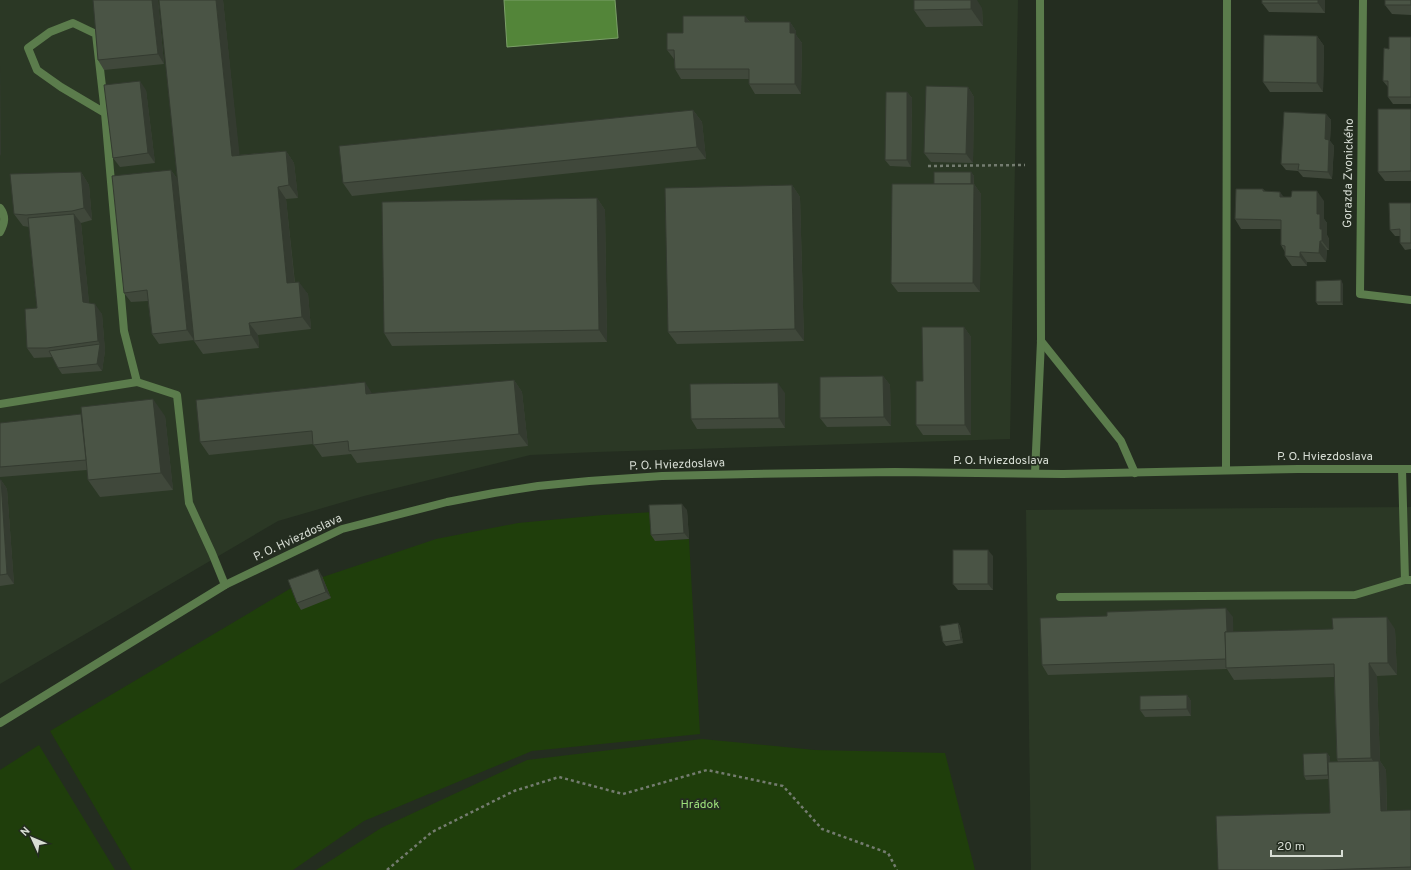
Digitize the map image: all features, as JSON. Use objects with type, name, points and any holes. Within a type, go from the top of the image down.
[{"type":"street","points":[[1035,473],[1042,341],[1040,0]]},
{"type":"street","points":[[1226,470],[1227,0]]},
{"type":"street","name":"Gorazda Zvonického","points":[[1363,0],[1360,294],[1411,300]]},
{"type":"street","points":[[105,113],[61,87],[37,70],[28,48],[50,32],[73,23],[96,34],[105,113],[124,331],[137,382]]},
{"type":"street","points":[[0,208],[4,213],[5,224],[0,232]]},
{"type":"street","points":[[1042,341],[1121,440],[1135,472]]},
{"type":"street","points":[[0,404],[137,382],[177,395],[189,503],[225,585]]},
{"type":"street","points":[[1060,597],[1355,595],[1408,580],[1407,469]]},
{"type":"street","name":"P. O. Hviezdoslava","points":[[0,723],[225,585],[342,529],[447,502],[494,492],[596,480],[662,476],[1407,469]]},
{"type":"path","points":[[928,166],[1041,165]]},
{"type":"path","points":[[387,870],[432,832],[514,791],[559,777],[623,794],[707,770],[783,786],[822,829],[888,853],[897,870]]},
{"type":"shaded area","points":[[0,0],[1018,0],[1010,439],[530,455],[364,496],[278,521],[0,684]]},
{"type":"shaded area","points":[[504,0],[615,0],[618,38],[507,47]]},
{"type":"shaded area","points":[[1411,507],[1411,870],[1031,870],[1026,510]]},
{"type":"green space","points":[[654,512],[655,541],[689,539],[700,734],[532,751],[364,821],[293,870],[132,870],[50,731],[293,587],[436,539],[518,523]]},
{"type":"green space","name":"Hrádok","points":[[702,739],[815,750],[945,753],[975,870],[316,870],[381,828],[527,760]]},
{"type":"green space","points":[[39,745],[115,870],[0,870],[0,770]]},
{"type":"building","points":[[93,0],[152,0],[158,54],[98,60]]},
{"type":"building","points":[[159,0],[216,0],[232,156],[286,151],[289,185],[278,187],[287,283],[299,282],[302,317],[249,323],[251,335],[194,341]]},
{"type":"building","points":[[914,0],[971,0],[971,9],[914,10]]},
{"type":"building","points":[[1262,0],[1318,0],[1318,3],[1262,3]]},
{"type":"building","points":[[1385,0],[1411,0],[1411,5],[1385,5]]},
{"type":"building","points":[[683,16],[745,16],[745,22],[790,22],[790,33],[795,33],[795,84],[749,84],[749,69],[675,69],[674,50],[667,50],[667,33],[683,33]]},
{"type":"building","points":[[1264,35],[1317,36],[1317,83],[1263,82]]},
{"type":"building","points":[[1389,37],[1411,37],[1411,97],[1388,97],[1388,81],[1383,81],[1383,78],[1384,48],[1389,49]]},
{"type":"building","points":[[140,81],[148,153],[113,158],[104,85]]},
{"type":"building","points":[[926,86],[968,87],[966,154],[924,153]]},
{"type":"building","points":[[886,92],[907,92],[907,160],[885,160]]},
{"type":"building","points":[[1378,109],[1411,109],[1411,171],[1378,172]]},
{"type":"building","points":[[693,110],[697,147],[343,183],[339,146]]},
{"type":"building","points":[[1284,112],[1326,114],[1325,139],[1329,140],[1328,172],[1298,170],[1299,164],[1281,164]]},
{"type":"building","points":[[171,170],[187,330],[152,334],[147,290],[124,293],[112,176]]},
{"type":"building","points":[[81,172],[84,208],[72,211],[26,215],[14,214],[10,174]]},
{"type":"building","points":[[934,172],[971,172],[971,184],[934,184]]},
{"type":"building","points":[[892,184],[974,184],[973,283],[891,283]]},
{"type":"building","points":[[792,185],[795,329],[668,332],[665,188]]},
{"type":"building","points":[[1236,189],[1263,189],[1263,191],[1280,192],[1280,197],[1291,197],[1292,191],[1317,191],[1317,214],[1320,214],[1320,229],[1322,229],[1322,241],[1320,241],[1319,253],[1300,252],[1300,257],[1285,256],[1285,246],[1281,245],[1281,220],[1235,219]]},
{"type":"building","points":[[597,198],[599,330],[384,333],[382,202]]},
{"type":"building","points":[[1389,203],[1411,203],[1411,243],[1400,243],[1400,229],[1390,230]]},
{"type":"building","points":[[74,214],[83,302],[95,304],[98,341],[47,348],[27,348],[25,309],[37,308],[28,218]]},
{"type":"building","points":[[1341,280],[1341,302],[1316,302],[1316,281]]},
{"type":"building","points":[[922,327],[964,327],[965,425],[916,425],[916,381],[923,381]]},
{"type":"building","points":[[100,344],[97,364],[58,368],[49,351]]},
{"type":"building","points":[[883,376],[884,417],[820,418],[820,377]]},
{"type":"building","points":[[514,380],[519,434],[349,451],[348,441],[313,445],[312,431],[200,442],[196,400],[365,382],[366,394]]},
{"type":"building","points":[[778,383],[779,418],[691,419],[690,384]]},
{"type":"building","points":[[153,399],[161,473],[88,480],[81,407]]},
{"type":"building","points":[[81,414],[86,460],[0,467],[0,423]]},
{"type":"building","points":[[0,480],[7,574],[0,575]]},
{"type":"building","points":[[682,504],[684,533],[651,535],[649,505]]},
{"type":"building","points":[[953,550],[988,550],[988,584],[953,584]]},
{"type":"building","points":[[318,569],[326,592],[297,603],[288,580]]},
{"type":"building","points":[[1226,608],[1226,659],[1042,665],[1040,618],[1107,616],[1107,612]]},
{"type":"building","points":[[1387,617],[1388,663],[1369,663],[1371,758],[1337,759],[1334,664],[1226,668],[1225,632],[1333,629],[1332,618]]},
{"type":"building","points":[[958,623],[961,640],[943,642],[940,626]]},
{"type":"building","points":[[1187,695],[1187,709],[1140,710],[1140,696]]},
{"type":"building","points":[[1327,753],[1328,775],[1304,776],[1303,754]]},
{"type":"building","points":[[1379,761],[1381,811],[1411,810],[1411,867],[1321,870],[1218,870],[1216,816],[1330,813],[1328,762]]}]
